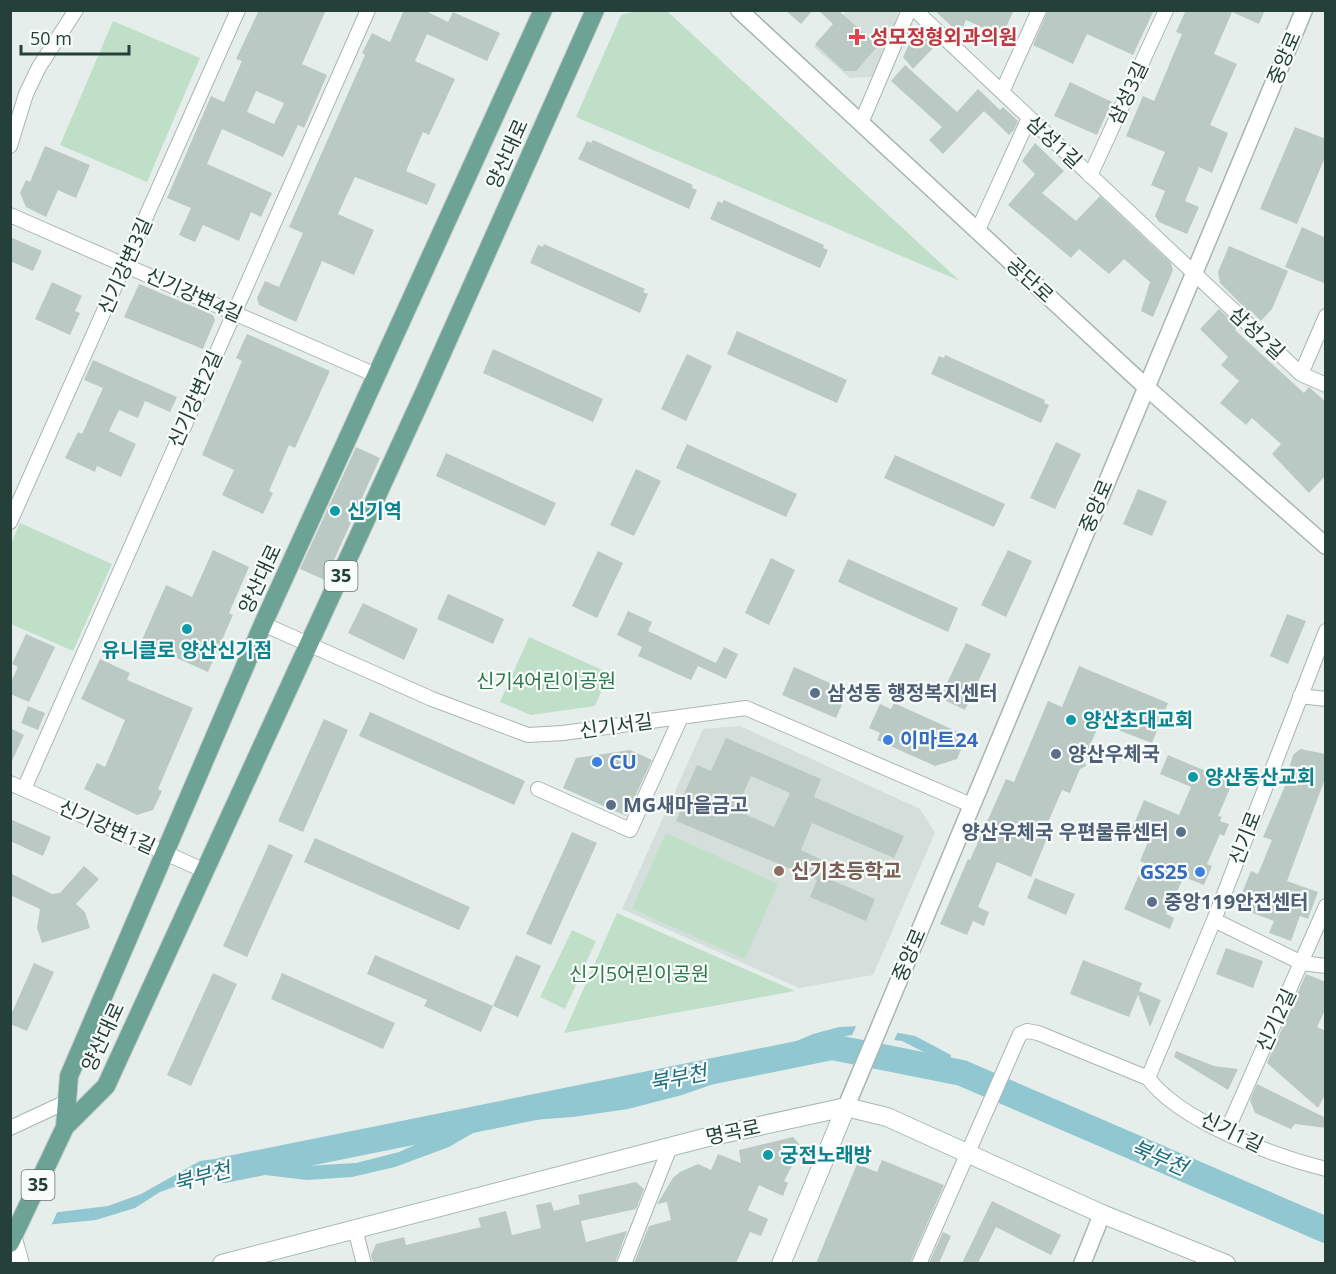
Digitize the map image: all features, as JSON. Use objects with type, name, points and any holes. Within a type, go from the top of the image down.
[{"type":"main road","name":"양산대로","points":[[65,1127],[69,1076],[263,624],[543,10]]},
{"type":"main road","name":"양산대로","points":[[65,1127],[106,1086],[203,870],[310,645],[595,10]]},
{"type":"main road","name":"명곡로","points":[[222,1263],[670,1147],[846,1107],[887,1117],[1102,1214],[1226,1263]]},
{"type":"main road","points":[[781,1263],[846,1107]]},
{"type":"main road","name":"35","points":[[12,1241],[65,1127]]},
{"type":"main road","points":[[12,1241],[20,1263]]},
{"type":"street","points":[[10,146],[31,85],[76,10]]},
{"type":"street","name":"신기강변3길","points":[[10,522],[238,10]]},
{"type":"street","name":"신기강변2길","points":[[24,789],[368,10]]},
{"type":"street","name":"공단로","points":[[739,10],[1146,387],[1326,546]]},
{"type":"street","points":[[861,123],[909,10]]},
{"type":"street","name":"삼성1길","points":[[915,10],[1193,273]]},
{"type":"street","points":[[1002,92],[1039,10]]},
{"type":"street","name":"삼성3길","points":[[1090,176],[1166,10]]},
{"type":"street","name":"중앙로","points":[[846,1107],[1304,10]]},
{"type":"street","points":[[977,232],[1029,118]]},
{"type":"street","name":"신기강변4길","points":[[10,214],[378,376]]},
{"type":"street","name":"삼성2길","points":[[1193,273],[1301,374],[1326,385]]},
{"type":"street","points":[[1301,374],[1326,316]]},
{"type":"street","name":"신기서길","points":[[263,624],[432,699],[528,735],[746,708],[971,805]]},
{"type":"street","name":"신기로","points":[[1148,1078],[1214,920],[1326,631]]},
{"type":"street","points":[[1300,696],[1326,699]]},
{"type":"street","points":[[538,789],[630,830],[681,717]]},
{"type":"street","name":"신기강변1길","points":[[10,783],[203,870]]},
{"type":"street","name":"신기2길","points":[[1226,1132],[1326,906]]},
{"type":"street","points":[[1214,920],[1302,963],[1326,966]]},
{"type":"street","points":[[919,1263],[1020,1034],[1027,1031],[1038,1034],[1148,1078]]},
{"type":"street","name":"신기1길","points":[[1148,1078],[1160,1094],[1226,1132],[1283,1157],[1326,1169]]},
{"type":"street","points":[[10,1128],[66,1102]]},
{"type":"street","points":[[624,1263],[670,1147]]},
{"type":"street","points":[[1082,1263],[1102,1214]]},
{"type":"street","points":[[355,1229],[364,1263]]},
{"type":"shaded area","name":"성모정형외과의원","points":[[847,11],[898,11],[896,28],[873,77],[850,78],[814,47]]},
{"type":"shaded area","name":"신기초등학교","points":[[740,726],[920,809],[935,833],[873,975],[799,988],[622,909],[703,729]]},
{"type":"green space","points":[[636,11],[667,11],[960,281],[576,117],[621,15]]},
{"type":"green space","points":[[113,21],[200,58],[147,182],[60,145]]},
{"type":"green space","points":[[20,523],[112,564],[73,651],[11,624],[11,544]]},
{"type":"green space","name":"신기4어린이공원","points":[[529,637],[609,673],[595,706],[531,715],[500,702]]},
{"type":"green space","points":[[666,833],[778,884],[745,959],[632,909]]},
{"type":"green space","name":"신기5어린이공원","points":[[617,913],[795,991],[564,1033]]},
{"type":"green space","points":[[572,930],[596,941],[565,1009],[540,997]]},
{"type":"water","points":[[861,1026],[915,1036],[951,1055],[949,1065],[902,1041],[853,1035],[829,1038],[802,1044],[768,1065],[682,1095],[628,1109],[573,1117],[504,1122],[480,1129],[449,1147],[395,1167],[352,1177],[307,1180],[230,1171],[160,1192],[135,1208],[96,1220],[35,1226],[10,1218],[108,1206],[141,1194],[200,1161],[229,1157],[256,1164],[288,1167],[356,1163],[399,1152],[468,1121],[579,1100],[643,1092],[699,1079],[733,1068],[813,1034],[839,1027]]},
{"type":"pier","points":[[857,1024],[899,1029],[893,1043],[851,1038]]},
{"type":"pier","points":[[59,1208],[50,1228],[10,1232],[10,1215]]},
{"type":"building","points":[[259,10],[326,10],[302,64],[327,75],[304,128],[298,125],[283,157],[222,129],[207,164],[272,193],[261,217],[251,212],[239,241],[203,225],[195,242],[179,235],[191,208],[167,198],[211,96],[224,102],[242,61],[236,59]],"holes":[[[256,91],[284,103],[274,124],[247,112]]]},
{"type":"building","points":[[404,10],[424,10],[448,22],[453,12],[500,33],[487,61],[427,34],[415,61],[455,79],[429,135],[423,132],[406,171],[436,184],[427,205],[355,177],[338,214],[374,230],[354,275],[322,261],[296,322],[259,305],[257,298],[265,281],[279,287],[303,233],[289,227],[365,55],[362,53],[372,33],[390,42]]},
{"type":"building","points":[[785,10],[813,10],[801,24]]},
{"type":"building","points":[[818,10],[838,10],[878,46],[856,71],[844,71],[815,44],[833,24]]},
{"type":"building","points":[[934,10],[1014,10],[1006,27],[1016,31],[1011,41],[966,20],[960,34]]},
{"type":"building","points":[[1048,10],[1154,10],[1133,55],[1087,34],[1073,64],[1033,45]]},
{"type":"building","points":[[1186,10],[1265,10],[1259,24],[1232,12],[1214,54],[1237,64],[1210,125],[1228,133],[1212,173],[1199,167],[1185,201],[1199,207],[1187,234],[1159,222],[1155,216],[1165,191],[1151,185],[1165,152],[1126,136],[1143,96],[1154,101],[1182,34],[1176,32]]},
{"type":"building","points":[[925,32],[937,44],[913,69],[903,57],[913,35]]},
{"type":"building","points":[[905,65],[957,112],[978,89],[1000,110],[1003,107],[1018,121],[1014,130],[1009,135],[984,111],[943,154],[929,140],[942,127],[891,81]]},
{"type":"building","points":[[1070,82],[1112,102],[1097,135],[1054,116]]},
{"type":"building","points":[[1295,127],[1326,139],[1326,155],[1297,224],[1260,209]]},
{"type":"building","points":[[593,140],[693,185],[692,188],[697,190],[689,209],[578,159],[587,141],[591,143]]},
{"type":"building","points":[[1035,143],[1064,171],[1042,193],[1076,221],[1100,196],[1171,263],[1173,270],[1153,317],[1141,311],[1150,282],[1124,259],[1109,274],[1079,249],[1071,258],[1008,205],[1035,174],[1022,161]]},
{"type":"building","points":[[45,146],[90,165],[76,198],[58,190],[46,217],[26,207],[20,193],[26,180],[30,182]]},
{"type":"building","points":[[724,200],[824,245],[823,248],[828,250],[820,268],[710,219],[718,201],[722,203]]},
{"type":"building","points":[[1302,227],[1326,238],[1326,284],[1285,267]]},
{"type":"building","points":[[10,237],[42,251],[33,271],[10,261]]},
{"type":"building","points":[[544,244],[645,289],[643,292],[648,294],[640,313],[530,263],[538,245],[543,247]]},
{"type":"building","points":[[1229,246],[1288,271],[1272,309],[1261,321],[1220,283],[1218,272]]},
{"type":"building","points":[[52,282],[82,296],[75,311],[80,313],[70,335],[35,319]]},
{"type":"building","points":[[139,284],[213,315],[215,320],[203,349],[124,317]]},
{"type":"building","points":[[1219,309],[1237,326],[1235,330],[1304,393],[1309,387],[1326,402],[1326,475],[1309,493],[1272,454],[1281,444],[1252,418],[1246,425],[1220,403],[1239,381],[1221,365],[1228,357],[1200,329]]},
{"type":"building","points":[[737,331],[847,380],[837,403],[727,354]]},
{"type":"building","points":[[247,334],[330,371],[295,448],[289,445],[269,491],[273,493],[263,514],[222,495],[234,470],[202,455],[242,361],[236,358]]},
{"type":"building","points":[[493,349],[603,399],[593,422],[483,373]]},
{"type":"building","points":[[687,354],[712,366],[686,421],[661,409]]},
{"type":"building","points":[[945,355],[1045,400],[1044,403],[1049,405],[1041,423],[931,374],[939,356],[944,358]]},
{"type":"building","points":[[93,360],[177,397],[170,412],[145,401],[138,418],[119,410],[109,431],[136,444],[121,477],[97,466],[95,472],[65,458],[78,432],[82,434],[103,388],[84,380]]},
{"type":"building","points":[[1056,442],[1081,454],[1055,509],[1030,498]]},
{"type":"building","points":[[687,444],[797,494],[786,517],[676,468]]},
{"type":"building","name":"신기역","points":[[356,447],[380,458],[325,580],[300,569]]},
{"type":"building","points":[[446,453],[556,503],[545,526],[436,476]]},
{"type":"building","points":[[895,455],[1005,504],[994,527],[884,478]]},
{"type":"building","points":[[636,469],[661,481],[634,536],[610,525]]},
{"type":"building","points":[[1138,489],[1167,501],[1152,536],[1123,524]]},
{"type":"building","name":"유니클로 양산신기점","points":[[213,550],[249,567],[229,613],[233,615],[208,672],[141,642],[166,585],[192,597]]},
{"type":"building","points":[[1008,550],[1032,561],[1006,617],[981,605]]},
{"type":"building","points":[[598,551],[623,563],[597,618],[572,606]]},
{"type":"building","points":[[771,558],[795,570],[769,625],[745,613]]},
{"type":"building","points":[[848,559],[958,608],[948,632],[838,582]]},
{"type":"building","points":[[448,594],[504,619],[493,644],[437,619]]},
{"type":"building","points":[[363,603],[418,629],[404,660],[348,633]]},
{"type":"building","points":[[628,611],[652,622],[648,631],[716,663],[724,647],[738,654],[726,679],[698,666],[691,680],[638,656],[642,647],[617,635]]},
{"type":"building","points":[[1287,614],[1306,621],[1288,664],[1270,656]]},
{"type":"building","points":[[26,634],[55,647],[29,702],[10,694],[10,684],[18,667],[12,664]]},
{"type":"building","points":[[966,643],[991,654],[965,710],[940,698]]},
{"type":"building","points":[[100,659],[130,673],[127,680],[193,708],[158,789],[162,791],[153,810],[137,815],[84,789],[97,763],[105,767],[125,720],[81,699]]},
{"type":"building","points":[[1079,666],[1168,703],[1152,743],[1100,723],[1084,758],[1086,766],[1080,769],[1070,793],[1062,790],[1043,834],[1048,836],[1031,877],[997,862],[978,907],[989,912],[984,926],[973,921],[967,935],[940,924],[1006,779],[1014,782],[1048,701],[1062,707]]},
{"type":"building","name":"삼성동 행정복지센터","points":[[794,667],[848,691],[836,718],[782,695]]},
{"type":"building","points":[[894,703],[967,736],[957,759],[935,766],[877,740],[880,733],[869,728],[880,704],[891,709]]},
{"type":"building","points":[[28,706],[45,713],[38,730],[21,723]]},
{"type":"building","points":[[370,712],[525,781],[514,805],[359,736]]},
{"type":"building","points":[[324,719],[348,730],[303,832],[278,821]]},
{"type":"building","points":[[10,728],[24,735],[10,765]]},
{"type":"building","points":[[726,738],[821,779],[814,797],[904,836],[894,858],[812,823],[801,850],[833,865],[827,878],[875,899],[866,921],[810,897],[817,880],[676,821],[681,809],[678,807],[697,765],[711,771]],"holes":[[[751,776],[790,793],[774,827],[736,810]]]},
{"type":"building","points":[[1300,749],[1326,754],[1326,776],[1287,881],[1318,892],[1308,919],[1300,916],[1291,941],[1269,933],[1274,921],[1236,907],[1251,871],[1258,874],[1272,840],[1263,837],[1292,770],[1289,769],[1293,755]]},
{"type":"building","points":[[630,750],[652,760],[626,816],[563,788],[576,758]]},
{"type":"building","points":[[1168,755],[1227,780],[1231,786],[1218,816],[1222,817],[1220,821],[1229,824],[1224,836],[1220,834],[1207,864],[1212,866],[1204,885],[1184,877],[1166,914],[1174,918],[1170,929],[1124,909],[1144,863],[1140,861],[1150,837],[1132,829],[1144,800],[1179,815],[1191,787],[1160,774]]},
{"type":"building","points":[[10,819],[51,837],[43,856],[10,841]]},
{"type":"building","points":[[572,832],[597,843],[551,945],[526,934]]},
{"type":"building","points":[[315,838],[470,907],[459,930],[304,862]]},
{"type":"building","points":[[269,844],[293,855],[247,957],[223,946]]},
{"type":"building","points":[[84,866],[99,879],[76,904],[85,912],[90,928],[42,943],[37,928],[40,909],[10,895],[10,873],[52,894],[60,893]]},
{"type":"building","points":[[1035,878],[1075,894],[1066,915],[1027,898]]},
{"type":"building","points":[[1226,948],[1263,961],[1253,988],[1216,974]]},
{"type":"building","points":[[375,955],[493,1006],[481,1032],[424,1006],[427,1000],[367,974]]},
{"type":"building","points":[[516,955],[541,966],[518,1017],[493,1006]]},
{"type":"building","points":[[1083,960],[1142,983],[1139,991],[1161,1000],[1150,1027],[1138,995],[1129,1017],[1070,994]]},
{"type":"building","points":[[34,963],[54,972],[27,1031],[10,1024],[10,1017]]},
{"type":"building","points":[[213,973],[237,984],[191,1086],[167,1075]]},
{"type":"building","points":[[282,973],[395,1023],[383,1049],[271,999]]},
{"type":"building","points":[[1306,974],[1326,982],[1326,1008],[1317,1027],[1326,1031],[1326,1093],[1318,1108],[1267,1063]]},
{"type":"building","points":[[1176,1051],[1214,1066],[1238,1069],[1228,1090],[1174,1057]]},
{"type":"building","points":[[1257,1084],[1326,1118],[1326,1128],[1295,1124],[1291,1129],[1255,1113],[1250,1100]]},
{"type":"building","points":[[793,1137],[802,1147],[784,1181],[788,1183],[783,1196],[759,1185],[748,1210],[768,1219],[761,1236],[750,1232],[736,1263],[634,1263],[649,1226],[671,1220],[667,1202],[657,1204],[673,1178],[680,1172],[698,1164],[711,1170],[718,1154],[741,1163],[739,1150]]},
{"type":"building","points":[[882,1160],[944,1185],[910,1263],[816,1263],[857,1164],[877,1172]]},
{"type":"building","points":[[636,1182],[644,1189],[636,1209],[581,1221],[586,1242],[627,1231],[615,1263],[373,1263],[371,1255],[376,1244],[404,1237],[406,1245],[481,1227],[478,1218],[506,1211],[512,1235],[541,1228],[536,1205],[551,1202],[554,1211],[580,1204],[578,1195]]},
{"type":"building","points":[[992,1201],[1061,1235],[1051,1255],[996,1227],[978,1263],[962,1263]]},
{"type":"building","points":[[943,1232],[951,1236],[939,1263],[929,1263]]},
{"type":"waterway","name":"북부천","points":[[224,1170],[832,1047],[962,1073],[1326,1230]]},
{"type":"place","name":"성모정형외과의원","points":[[857,37]]},
{"type":"place","name":"신기역","points":[[335,511]]},
{"type":"place","name":"유니클로 양산신기점","points":[[187,629]]},
{"type":"place","name":"삼성동 행정복지센터","points":[[815,693]]},
{"type":"place","name":"양산초대교회","points":[[1071,720]]},
{"type":"place","name":"이마트24","points":[[888,740]]},
{"type":"place","name":"양산우체국","points":[[1056,754]]},
{"type":"place","name":"CU","points":[[597,762]]},
{"type":"place","name":"양산동산교회","points":[[1193,777]]},
{"type":"place","name":"MG새마을금고","points":[[611,805]]},
{"type":"place","name":"양산우체국 우편물류센터","points":[[1181,832]]},
{"type":"place","name":"신기초등학교","points":[[779,871]]},
{"type":"place","name":"GS25","points":[[1200,872]]},
{"type":"place","name":"중앙119안전센터","points":[[1152,902]]},
{"type":"place","name":"궁전노래방","points":[[768,1155]]}]
